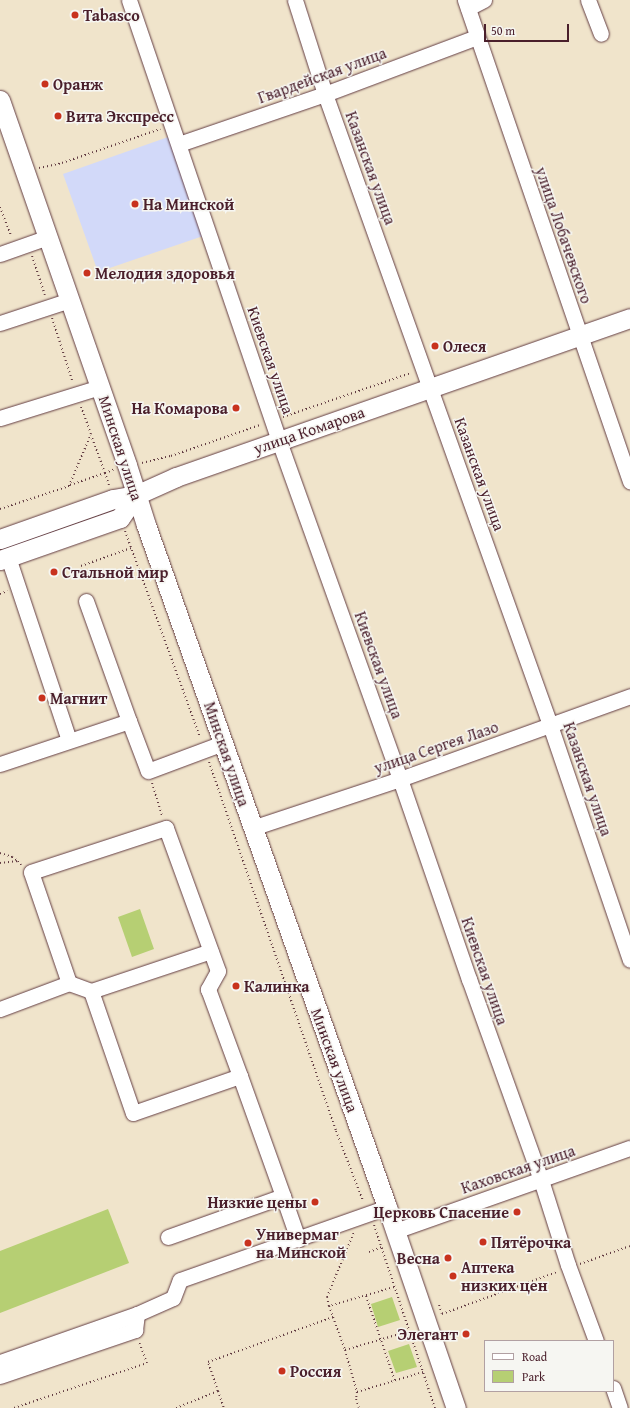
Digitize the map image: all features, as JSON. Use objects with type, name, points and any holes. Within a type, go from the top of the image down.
[{"type":"main road","name":"Минская улица","points":[[0,100],[5,128],[25,172],[48,237],[252,828],[373,1212],[396,1231],[456,1408]]},
{"type":"main road","name":"улица Комарова","points":[[0,539],[113,499],[136,495],[176,477],[279,440],[630,318]]},
{"type":"main road","points":[[4,559],[120,518],[136,495]]},
{"type":"street","name":"Киевская улица","points":[[129,0],[279,440],[400,779],[469,979],[541,1180],[569,1268],[596,1340]]},
{"type":"street","name":"Казанская улица","points":[[295,0],[325,94],[550,725],[630,960]]},
{"type":"street","points":[[466,4],[484,0]]},
{"type":"street","points":[[588,0],[601,34]]},
{"type":"street","name":"улица Лобачевского","points":[[466,4],[630,481]]},
{"type":"street","name":"Гвардейская улица","points":[[179,144],[325,94],[477,37]]},
{"type":"street","points":[[0,254],[48,237]]},
{"type":"street","points":[[0,323],[70,300]]},
{"type":"street","points":[[0,418],[100,387]]},
{"type":"street","points":[[4,559],[69,740]]},
{"type":"street","points":[[86,601],[148,771],[223,743]]},
{"type":"street","name":"улица Сергея Лазо","points":[[252,828],[400,779],[630,696]]},
{"type":"street","points":[[0,764],[129,721]]},
{"type":"street","points":[[69,983],[30,872],[166,828],[218,971],[208,989],[298,1239]]},
{"type":"street","points":[[0,1009],[69,983],[91,991],[211,951]]},
{"type":"street","points":[[91,991],[134,1112],[240,1076]]},
{"type":"street","name":"Каховская улица","points":[[396,1231],[630,1148]]},
{"type":"street","points":[[168,1237],[283,1196]]},
{"type":"street","points":[[0,1362],[137,1314],[173,1298],[180,1280],[373,1212]]},
{"type":"street","points":[[0,1376],[135,1330],[137,1314]]},
{"type":"street","points":[[614,1391],[620,1408]]},
{"type":"path","points":[[25,172],[62,163],[172,124]]},
{"type":"path","points":[[0,207],[16,249]]},
{"type":"path","points":[[77,394],[113,499]]},
{"type":"path","points":[[69,486],[91,434]]},
{"type":"path","points":[[0,509],[105,473]]},
{"type":"path","points":[[120,518],[205,750],[360,1198],[373,1212],[394,1287],[435,1408]]},
{"type":"path","points":[[81,566],[131,548]]},
{"type":"path","points":[[148,771],[166,828]]},
{"type":"path","points":[[0,853],[12,857],[18,861],[32,877]]},
{"type":"path","points":[[0,863],[18,861]]},
{"type":"path","points":[[359,1408],[356,1399],[357,1392],[345,1350],[327,1297],[373,1212]]},
{"type":"path","points":[[439,1305],[442,1314],[630,1246]]},
{"type":"path","points":[[369,1252],[382,1247]]},
{"type":"path","points":[[329,1306],[394,1287]]},
{"type":"path","points":[[366,1296],[395,1381]]},
{"type":"path","points":[[224,1408],[208,1362],[333,1317]]},
{"type":"path","points":[[14,1408],[147,1362],[135,1330]]},
{"type":"path","points":[[345,1350],[409,1330]]},
{"type":"path","points":[[357,1392],[423,1372]]},
{"type":"path","points":[[176,1408],[218,1391]]},
{"type":"shaded area","name":"На Минской","points":[[171,136],[206,235],[98,272],[63,174]]},
{"type":"green space","points":[[140,909],[154,949],[132,957],[118,917]]},
{"type":"green space","points":[[108,1209],[129,1263],[0,1313],[0,1251]]},
{"type":"green space","points":[[392,1297],[400,1320],[378,1327],[371,1304]]},
{"type":"green space","points":[[409,1344],[417,1367],[396,1373],[388,1351]]},
{"type":"place","name":"Tabasco","points":[[75,15]]},
{"type":"place","name":"Оранж","points":[[45,84]]},
{"type":"place","name":"Вита Экспресс","points":[[58,116]]},
{"type":"place","name":"На Минской","points":[[135,204]]},
{"type":"place","name":"Мелодия здоровья","points":[[87,273]]},
{"type":"place","name":"Олеся","points":[[435,346]]},
{"type":"place","name":"На Комарова","points":[[236,408]]},
{"type":"place","name":"Стальной мир","points":[[54,572]]},
{"type":"place","name":"Магнит","points":[[42,698]]},
{"type":"place","name":"Калинка","points":[[236,986]]},
{"type":"place","name":"Низкие цены","points":[[315,1202]]},
{"type":"place","name":"Церковь Спасение","points":[[517,1212]]},
{"type":"place","name":"Пятёрочка","points":[[483,1242]]},
{"type":"place","name":"Универмаг на Минской","points":[[248,1243]]},
{"type":"place","name":"Весна","points":[[448,1258]]},
{"type":"place","name":"Аптека низких цен","points":[[453,1276]]},
{"type":"place","name":"Элегант","points":[[466,1334]]},
{"type":"place","name":"Россия","points":[[282,1371]]}]
